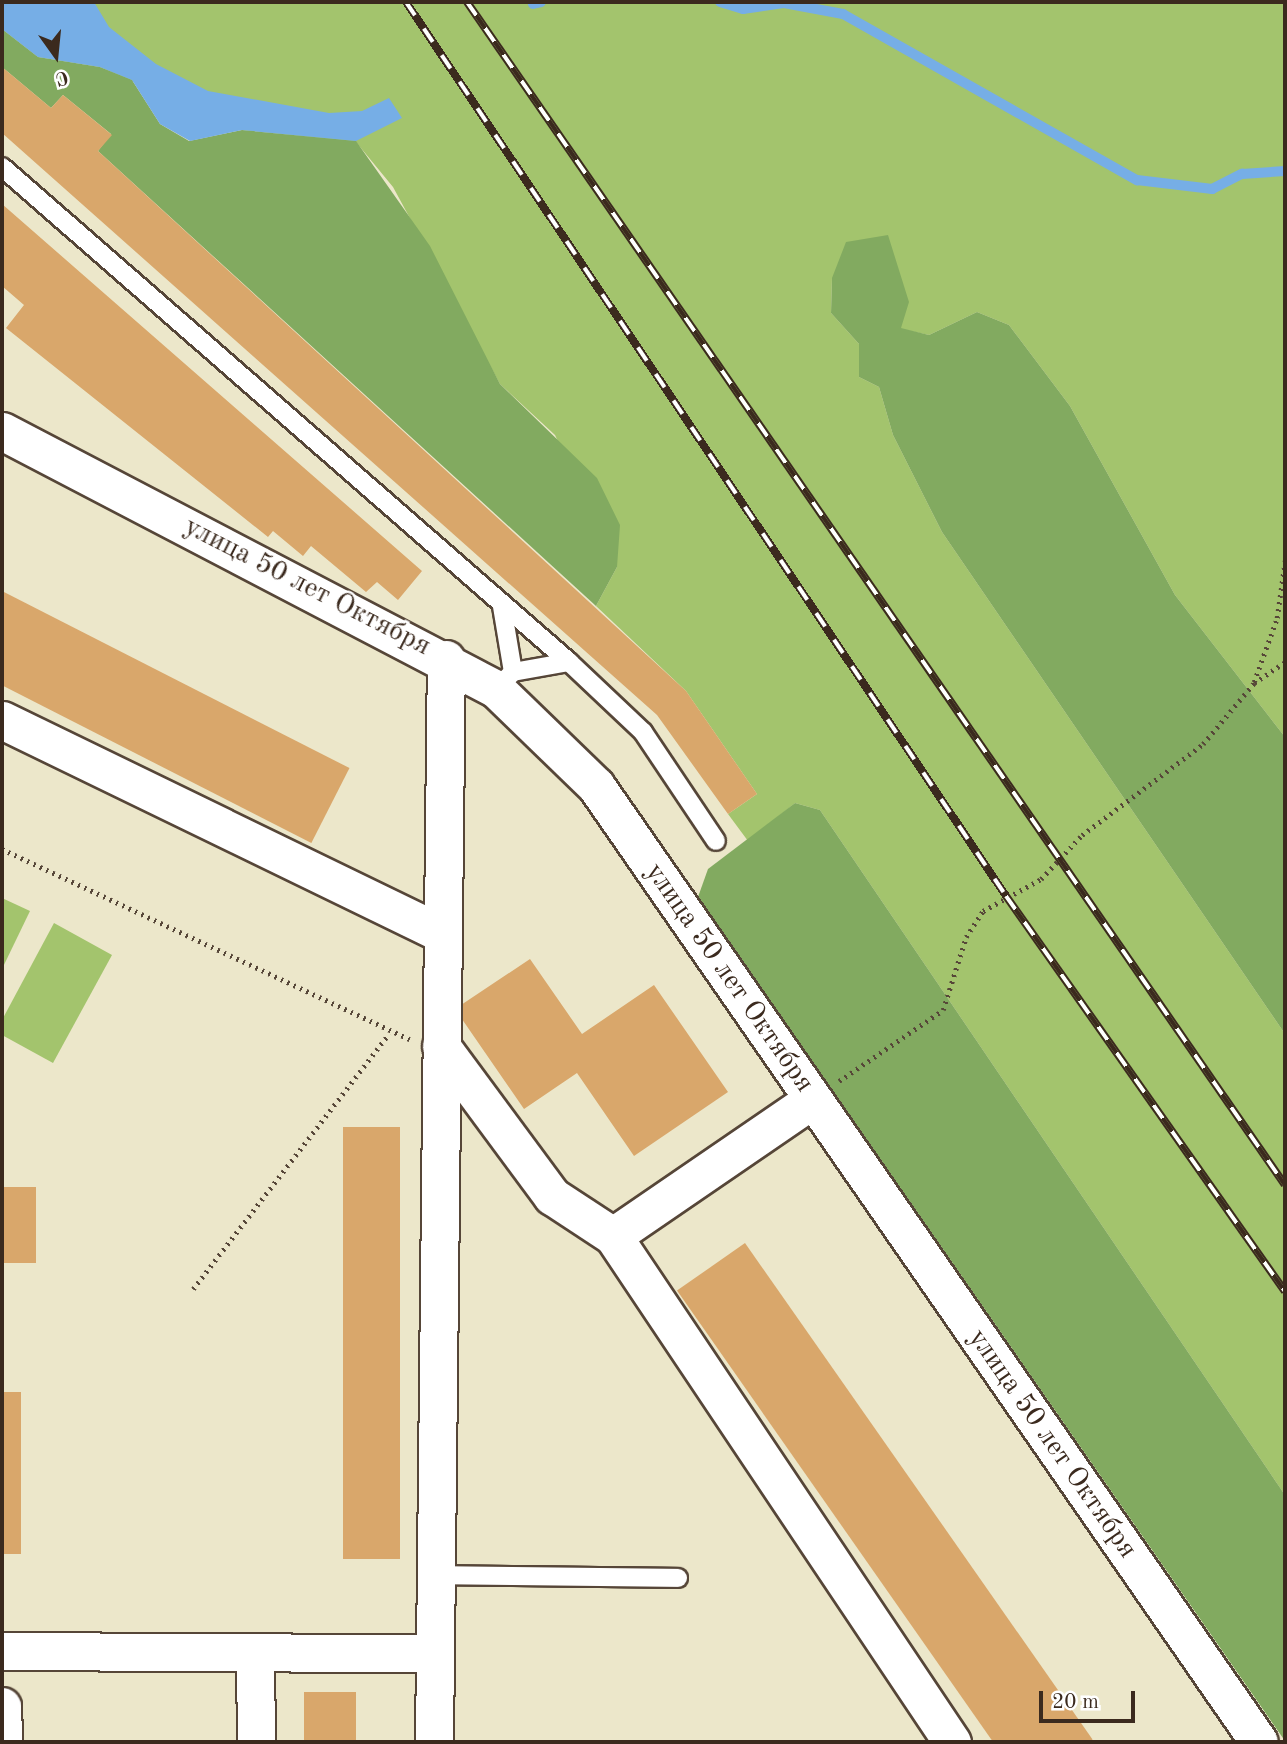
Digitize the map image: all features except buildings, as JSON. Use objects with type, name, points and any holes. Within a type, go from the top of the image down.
[{"type":"street","name":"улица 50 лет Октября","points":[[2,431],[446,659],[505,680],[596,786],[1259,1742]]},
{"type":"street","points":[[434,1742],[446,659]]},
{"type":"street","points":[[2,720],[442,934]]},
{"type":"street","points":[[440,1046],[552,1196],[613,1236],[952,1742]]},
{"type":"street","points":[[613,1236],[813,1099]]},
{"type":"street","points":[[2,1651],[433,1653]]},
{"type":"street","points":[[255,1651],[256,1742]]},
{"type":"street","points":[[2,1706],[3,1742]]},
{"type":"lane","points":[[2,167],[569,662],[643,732],[716,841]]},
{"type":"lane","points":[[502,606],[505,680],[569,662]]},
{"type":"lane","points":[[434,1575],[678,1578]]},
{"type":"path","points":[[1254,682],[1277,618],[1285,561]]},
{"type":"path","points":[[813,1099],[943,1010],[966,937],[983,911],[1041,879],[1082,835],[1203,744],[1254,682],[1285,662]]},
{"type":"path","points":[[2,849],[389,1034],[193,1289]]},
{"type":"green space","points":[[2,2],[1285,2],[1285,737],[1175,595],[1070,406],[1009,325],[977,312],[929,335],[901,329],[832,278],[831,313],[859,344],[859,377],[879,387],[893,435],[942,532],[1285,1034],[1285,1495],[820,810],[795,803],[748,841],[728,814],[757,794],[686,691],[596,606],[617,567],[555,435],[500,384],[393,187],[356,142],[242,130],[100,67],[38,57],[2,29]]},
{"type":"green space","points":[[2,29],[38,57],[100,67],[132,80],[160,124],[189,141],[242,130],[356,141],[430,246],[500,384],[597,478],[620,525],[617,567],[596,606],[98,151],[111,134],[63,95],[51,108],[2,67]]},
{"type":"green space","points":[[888,235],[909,302],[901,328],[929,335],[977,312],[1009,325],[1070,406],[1175,595],[1285,737],[1285,1034],[942,532],[893,435],[879,387],[859,377],[859,344],[831,313],[832,278],[846,242]]},
{"type":"green space","points":[[795,803],[820,810],[1285,1495],[1285,1741],[698,897],[708,869]]},
{"type":"green space","points":[[2,898],[30,911],[2,969]]},
{"type":"green space","points":[[54,923],[112,955],[53,1063],[2,1035],[2,1020]]},
{"type":"water","points":[[2,2],[94,2],[109,27],[156,64],[208,91],[329,113],[362,111],[389,98],[402,118],[356,141],[242,130],[190,141],[160,124],[132,80],[100,67],[38,57],[2,29]]},
{"type":"waterway","points":[[533,4],[541,2]]},
{"type":"waterway","points":[[720,2],[743,9],[784,3],[843,14],[1137,180],[1212,189],[1242,174],[1285,171]]},
{"type":"railway","points":[[406,2],[1006,896],[1285,1291]]},
{"type":"railway","points":[[467,2],[1285,1185]]}]
